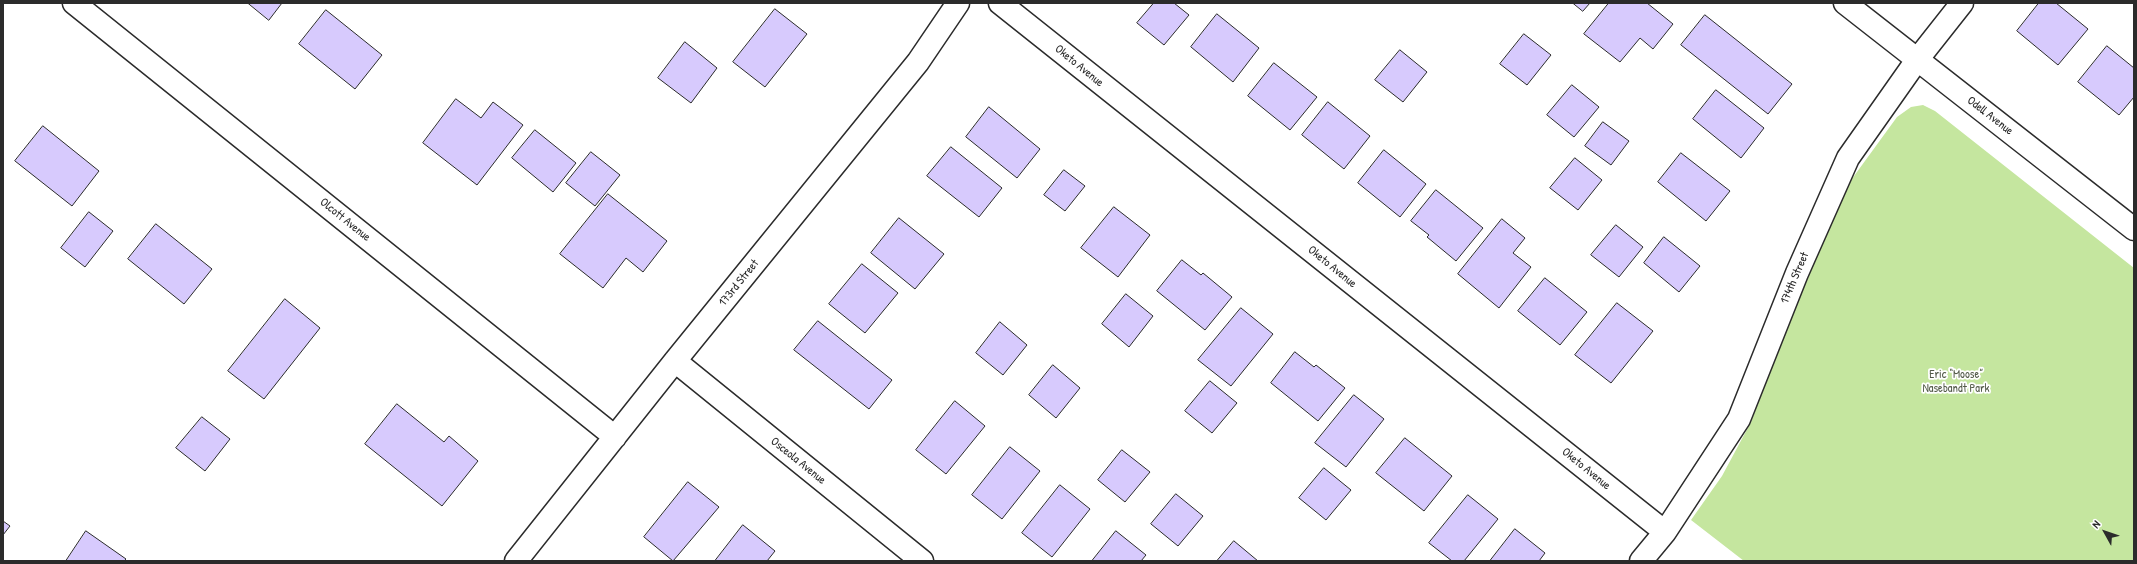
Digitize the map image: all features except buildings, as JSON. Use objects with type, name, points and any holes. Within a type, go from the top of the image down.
[{"type":"street","name":"Olcott Avenue","points":[[74,3],[615,437]]},
{"type":"street","name":"173rd Street","points":[[516,561],[675,361],[918,62],[958,3]]},
{"type":"street","name":"Oketo Avenue","points":[[1000,3],[1665,532]]},
{"type":"street","name":"Odell Avenue","points":[[1846,3],[2134,229]]},
{"type":"street","name":"174th Street","points":[[1641,561],[1665,532],[1739,419],[1797,272],[1848,158],[1917,60],[1962,3]]},
{"type":"street","name":"Osceola Avenue","points":[[675,361],[922,561]]},
{"type":"green space","name":"Eric “Moose” Nasebandt Park","points":[[1923,105],[1935,111],[2134,268],[2134,561],[1744,561],[1691,520],[1722,476],[1751,422],[1795,302],[1838,198],[1897,117],[1911,107]]}]
